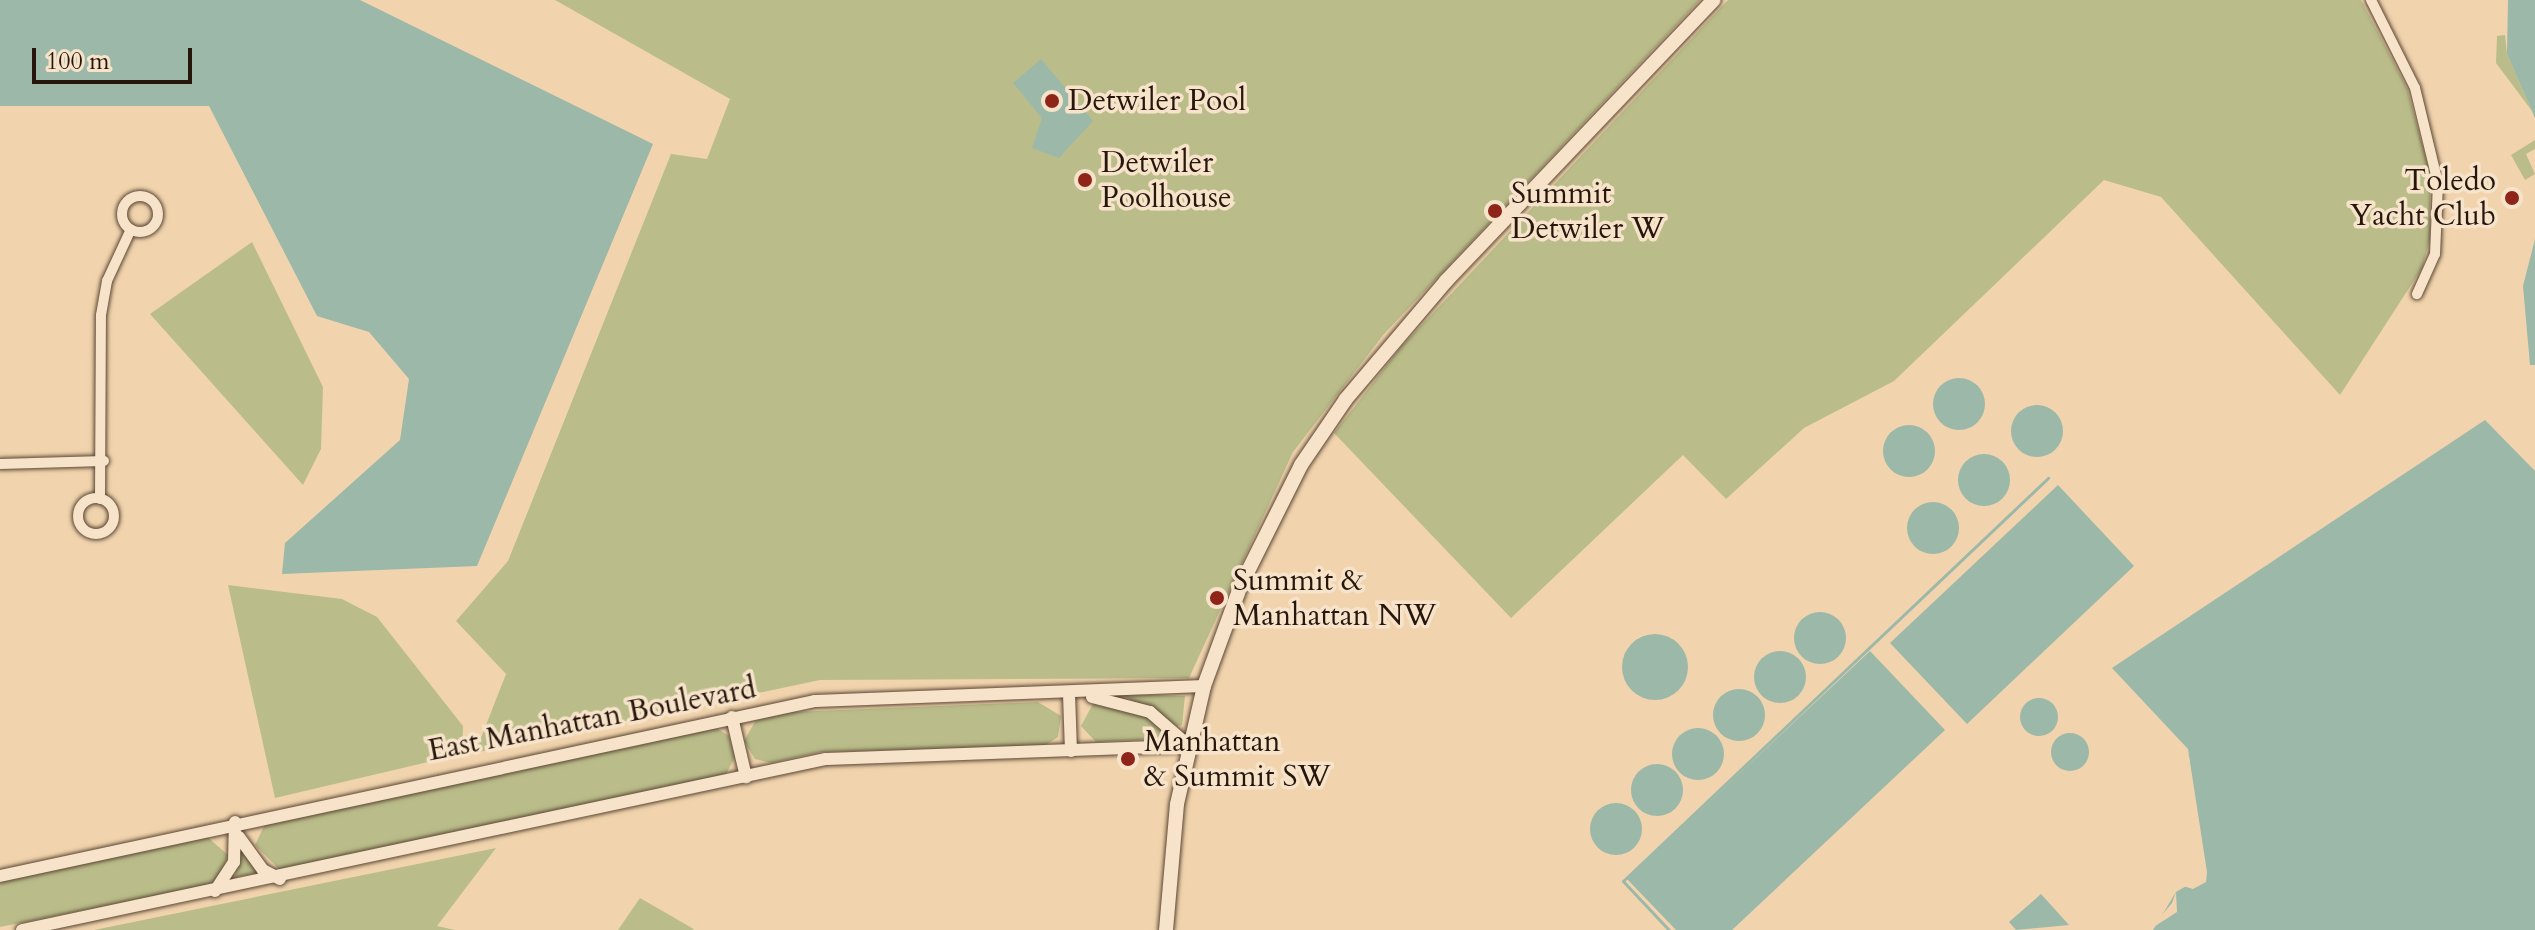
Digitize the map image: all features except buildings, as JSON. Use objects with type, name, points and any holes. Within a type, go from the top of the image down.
[{"type":"main road","points":[[1166,930],[1189,746],[1204,686],[1259,543],[1346,399],[1446,281],[1714,0]]},
{"type":"street","points":[[2371,0],[2415,88],[2438,183],[2435,254],[2417,294]]},
{"type":"street","points":[[100,499],[104,461],[102,306],[131,229]]},
{"type":"street","points":[[0,464],[104,461]]},
{"type":"street","name":"East Manhattan Boulevard","points":[[0,876],[235,822],[815,701],[1069,694],[1204,686]]},
{"type":"street","points":[[1071,751],[1069,694],[1150,712],[1189,746]]},
{"type":"street","points":[[732,717],[746,777]]},
{"type":"street","points":[[22,930],[213,894],[837,758],[1189,746]]},
{"type":"street","points":[[235,822],[239,837],[263,870],[281,879]]},
{"type":"street","points":[[213,894],[227,880],[239,837]]},
{"type":"green space","points":[[555,0],[1700,0],[1384,334],[1293,452],[1189,678],[820,680],[475,753],[506,674],[456,621],[508,561],[671,154],[707,159],[730,99]]},
{"type":"green space","points":[[1728,0],[2361,0],[2407,88],[2430,174],[2430,239],[2422,268],[2340,395],[2161,197],[2104,180],[1894,381],[1804,428],[1726,499],[1683,455],[1511,618],[1334,433],[1401,347]]},
{"type":"green space","points":[[2505,35],[2507,54],[2532,111],[2496,63],[2497,36]]},
{"type":"green space","points":[[2535,140],[2535,149],[2526,154],[2535,174],[2525,180],[2511,155]]},
{"type":"green space","points":[[252,242],[323,387],[321,449],[303,485],[150,314]]},
{"type":"green space","points":[[228,585],[342,599],[377,617],[463,726],[462,754],[275,798]]},
{"type":"green space","points":[[1121,694],[1185,696],[1182,725],[1177,726]]},
{"type":"green space","points":[[1038,702],[1061,716],[1058,737],[1044,746],[821,752],[771,763],[755,759],[744,741],[756,720],[793,712]]},
{"type":"green space","points":[[1094,702],[1145,714],[1174,738],[1096,742],[1081,726]]},
{"type":"green space","points":[[716,728],[729,736],[735,757],[725,776],[281,871],[255,845],[266,822]]},
{"type":"green space","points":[[204,834],[228,855],[218,883],[0,927],[0,882]]},
{"type":"green space","points":[[496,848],[437,926],[455,930],[94,930]]},
{"type":"green space","points":[[241,849],[258,872],[257,873],[235,877]]},
{"type":"green space","points":[[640,898],[692,928],[694,930],[618,930]]},
{"type":"shaded area","points":[[0,0],[360,0],[653,144],[477,566],[282,574],[285,543],[400,440],[409,379],[369,332],[317,316],[209,106],[0,106]]},
{"type":"shaded area","points":[[2508,0],[2535,0],[2535,118],[2507,54]]},
{"type":"shaded area","name":"Detwiler Pool","points":[[1041,59],[1093,121],[1059,158],[1032,148],[1042,118],[1013,83]]},
{"type":"shaded area","points":[[2535,239],[2535,365],[2530,365],[2523,286]]},
{"type":"shaded area","points":[[1959,378],[1977,386],[1985,404],[1977,422],[1959,430],[1941,422],[1933,404],[1941,386]]},
{"type":"shaded area","points":[[2037,405],[2055,413],[2063,431],[2055,449],[2037,457],[2019,449],[2011,431],[2019,413]]},
{"type":"shaded area","points":[[2485,420],[2535,471],[2535,930],[2153,930],[2176,892],[2202,877],[2188,749],[2112,668]]},
{"type":"shaded area","points":[[1909,425],[1927,433],[1935,451],[1927,469],[1909,477],[1891,469],[1883,451],[1891,433]]},
{"type":"shaded area","points":[[1984,454],[2002,462],[2010,480],[2002,498],[1984,506],[1966,498],[1958,480],[1966,462]]},
{"type":"shaded area","points":[[2058,485],[2134,566],[1967,724],[1890,643]]},
{"type":"shaded area","points":[[1933,502],[1951,510],[1959,528],[1951,546],[1933,554],[1915,546],[1907,528],[1915,510]]},
{"type":"shaded area","points":[[1820,612],[1838,620],[1846,638],[1838,656],[1820,664],[1802,656],[1794,638],[1802,620]]},
{"type":"shaded area","points":[[1655,634],[1668,637],[1678,644],[1685,654],[1688,667],[1685,680],[1678,690],[1668,697],[1655,700],[1642,697],[1632,690],[1625,680],[1622,667],[1625,654],[1632,644],[1642,637]]},
{"type":"shaded area","points":[[1780,651],[1798,659],[1806,677],[1798,695],[1780,703],[1762,695],[1754,677],[1762,659]]},
{"type":"shaded area","points":[[1870,651],[1945,730],[1732,930],[1676,930],[1627,879]]},
{"type":"shaded area","points":[[1739,689],[1757,697],[1765,715],[1757,733],[1739,741],[1721,733],[1713,715],[1721,697]]},
{"type":"shaded area","points":[[2039,698],[2053,703],[2058,717],[2053,731],[2039,736],[2025,731],[2020,717],[2025,703]]},
{"type":"shaded area","points":[[1698,728],[1716,736],[1724,754],[1716,772],[1698,780],[1680,772],[1672,754],[1680,736]]},
{"type":"shaded area","points":[[2070,733],[2084,738],[2089,752],[2084,766],[2070,771],[2056,766],[2051,752],[2056,738]]},
{"type":"shaded area","points":[[1657,764],[1675,772],[1683,790],[1675,808],[1657,816],[1639,808],[1631,790],[1639,772]]},
{"type":"shaded area","points":[[1616,803],[1634,811],[1642,829],[1634,847],[1616,855],[1598,847],[1590,829],[1598,811]]},
{"type":"shaded area","points":[[2041,894],[2069,925],[2016,930],[2009,922]]},
{"type":"pier","points":[[2188,749],[2207,872],[2206,882],[2193,889],[2183,886],[2198,876]]},
{"type":"pier","points":[[2176,892],[2177,912],[2149,930],[2172,903]]},
{"type":"waterway","points":[[1669,930],[1623,881],[2048,478]]},
{"type":"place","name":"Detwiler Pool","points":[[1052,101]]},
{"type":"place","name":"Detwiler Poolhouse","points":[[1085,180]]},
{"type":"place","name":"Toledo Yacht Club","points":[[2512,198]]},
{"type":"place","name":"Summit Detwiler W","points":[[1495,211]]},
{"type":"place","name":"Summit & Manhattan NW","points":[[1217,598]]},
{"type":"place","name":"Manhattan & Summit SW","points":[[1128,759]]}]
